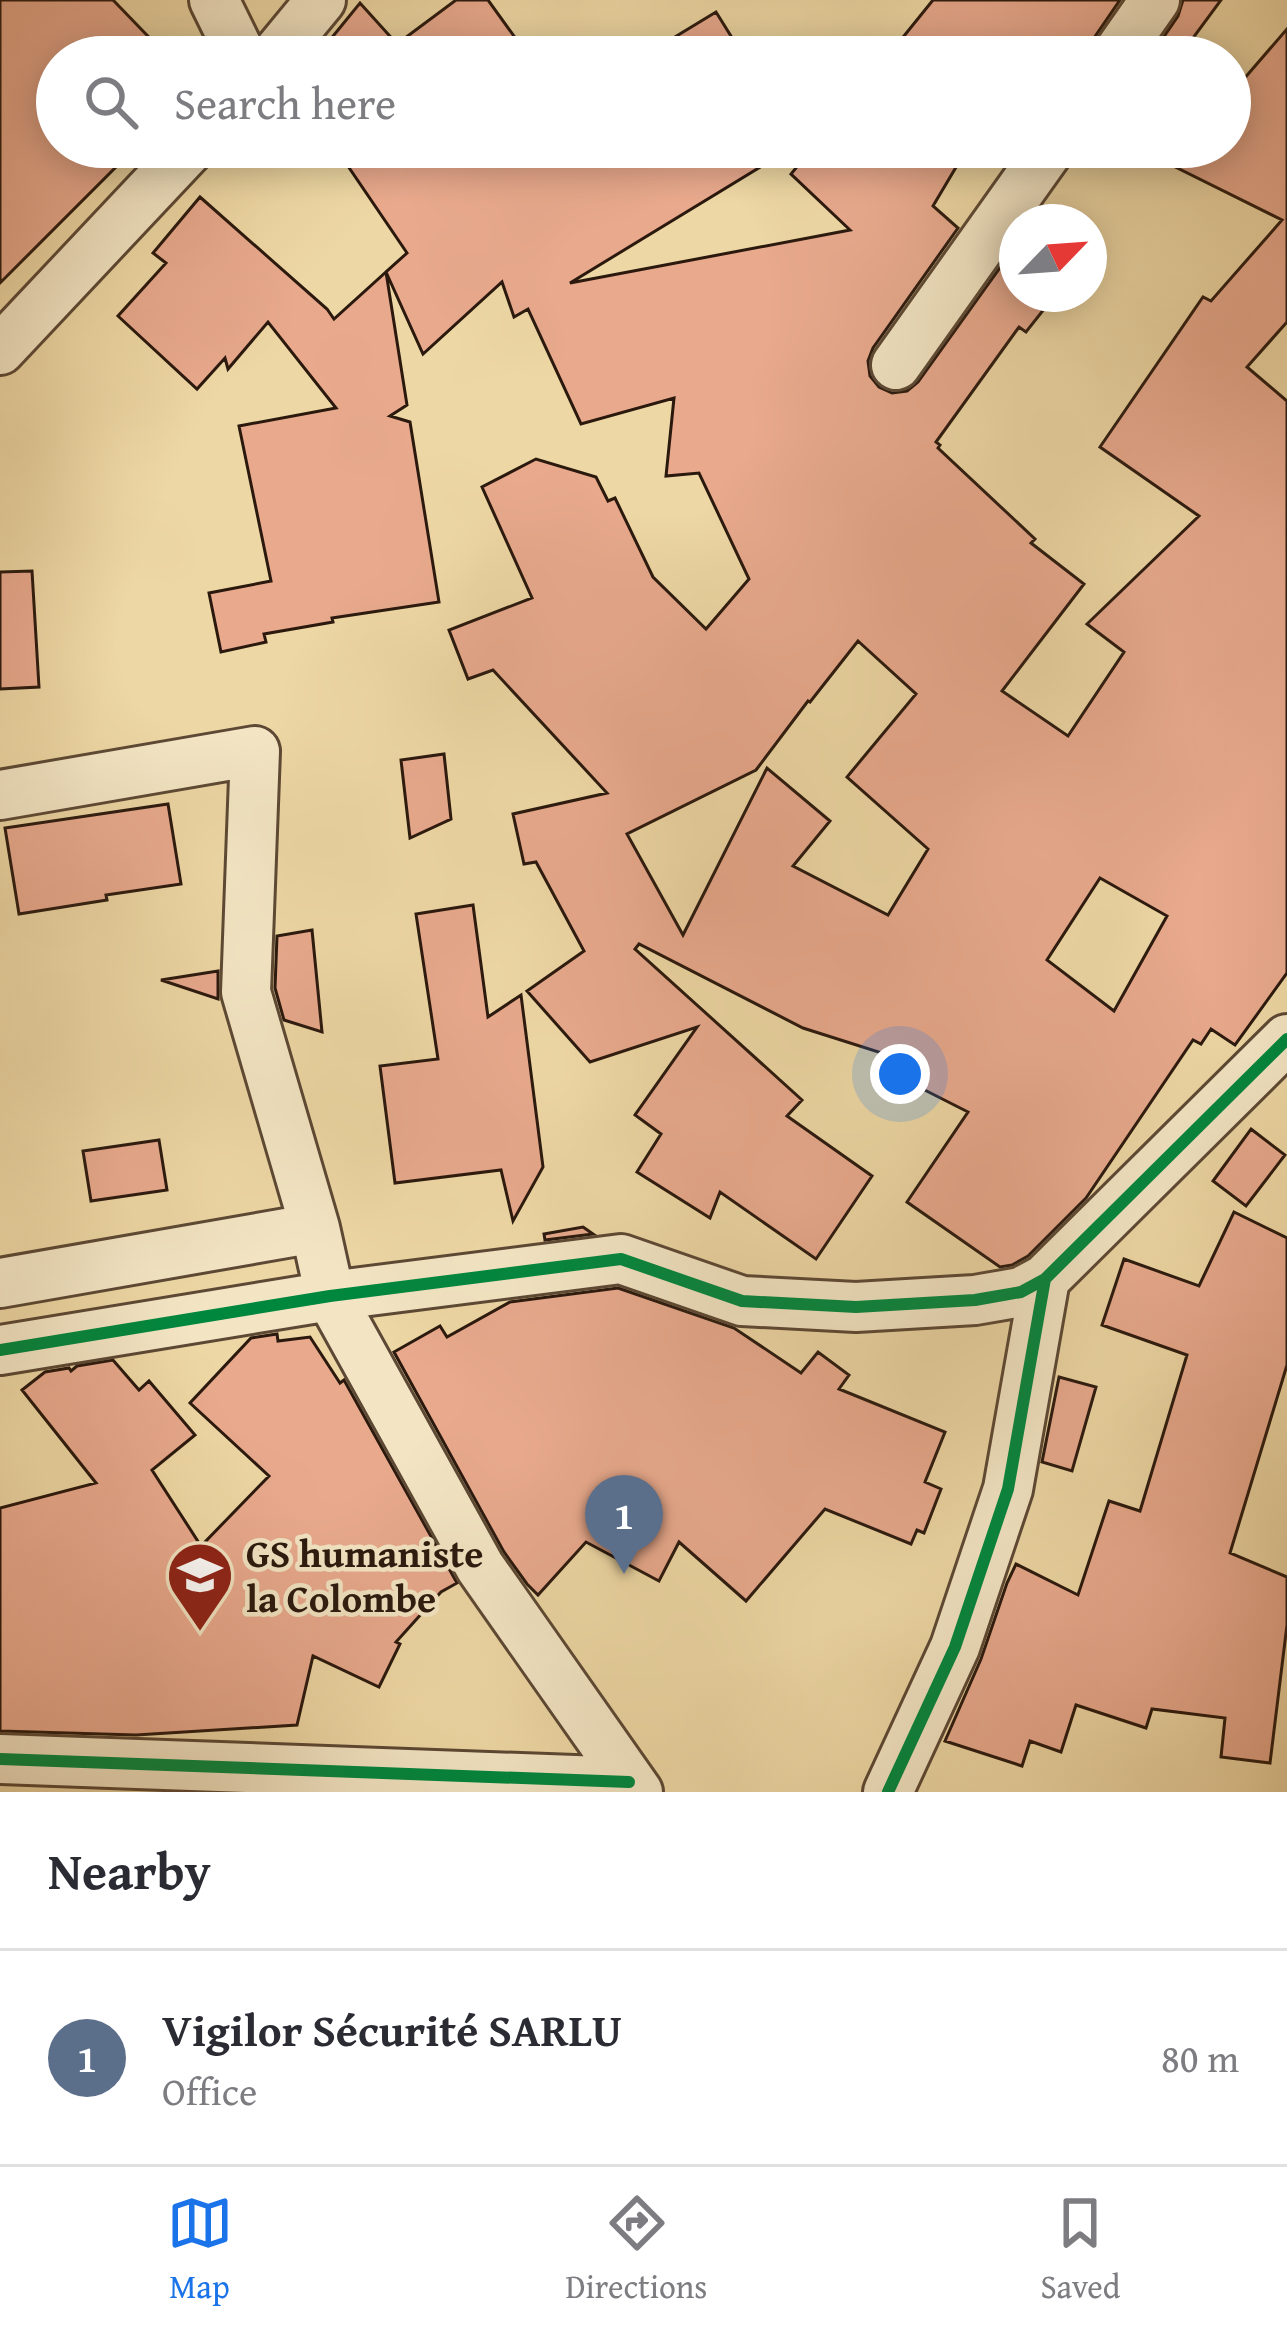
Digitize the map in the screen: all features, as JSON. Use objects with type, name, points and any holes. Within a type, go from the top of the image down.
[{"type":"street","points":[[214,0],[232,36]]},
{"type":"street","points":[[292,36],[322,0]]},
{"type":"street","points":[[1129,36],[1155,0]]},
{"type":"street","points":[[0,350],[171,168]]},
{"type":"street","points":[[896,365],[1036,168]]},
{"type":"street","points":[[0,795],[255,751],[246,992],[315,1228],[330,1296],[480,1568],[633,1787]]},
{"type":"street","points":[[0,1350],[330,1296],[621,1259],[742,1301],[856,1307],[975,1300],[1021,1292],[1046,1279],[1287,1040]]},
{"type":"street","points":[[0,1282],[315,1228]]},
{"type":"street","points":[[888,1792],[955,1647],[1008,1489],[1046,1279]]},
{"type":"street","points":[[0,1759],[633,1787]]},
{"type":"building","points":[[0,0],[113,0],[148,36],[36,36],[36,168],[115,168],[0,283]]},
{"type":"building","points":[[456,0],[488,0],[514,36],[408,36]]},
{"type":"building","points":[[933,0],[1120,0],[1095,36],[904,36]]},
{"type":"building","points":[[1183,0],[1221,0],[1194,36],[1164,36]]},
{"type":"building","points":[[360,3],[390,36],[333,36]]},
{"type":"building","points":[[716,12],[731,36],[677,36]]},
{"type":"building","points":[[1287,29],[1287,322],[1247,367],[1287,401],[1287,973],[1235,1045],[1211,1029],[1201,1044],[1193,1040],[1086,1198],[1028,1256],[1000,1267],[907,1202],[968,1112],[895,1075],[904,1060],[803,1028],[639,944],[635,949],[802,1100],[787,1116],[872,1176],[816,1259],[720,1192],[710,1218],[637,1172],[661,1134],[635,1115],[697,1027],[590,1062],[527,991],[584,951],[536,862],[524,864],[513,814],[607,793],[493,670],[468,679],[449,630],[532,598],[482,487],[536,459],[596,477],[608,501],[615,498],[653,577],[706,629],[749,579],[699,473],[666,476],[674,398],[581,424],[528,309],[514,317],[502,282],[423,354],[386,272],[407,253],[349,168],[759,168],[570,283],[850,230],[791,174],[796,168],[956,168],[933,206],[958,228],[873,348],[870,376],[892,393],[907,391],[918,382],[999,269],[999,312],[1042,312],[1026,332],[1019,327],[936,442],[1035,539],[1031,543],[1084,584],[1002,691],[1068,736],[1124,652],[1087,624],[1199,516],[1100,447],[1203,297],[1211,301],[1282,220],[1177,168],[1251,168],[1251,71]],"holes":[[[858,641],[916,694],[847,777],[928,849],[888,915],[793,866],[830,821],[767,768],[683,935],[627,834],[756,770]],[[1100,878],[1167,916],[1114,1011],[1047,960]]]},
{"type":"building","points":[[200,197],[334,319],[386,272],[407,405],[390,416],[410,422],[439,602],[332,618],[333,622],[264,634],[266,642],[221,652],[209,593],[271,581],[239,426],[336,408],[268,322],[228,369],[225,358],[197,389],[118,316],[166,263],[153,253]]},
{"type":"building","points":[[32,571],[39,687],[0,689],[0,572]]},
{"type":"building","points":[[444,754],[451,819],[410,838],[401,760]]},
{"type":"building","points":[[168,804],[181,884],[19,914],[5,828]]},
{"type":"building","points":[[473,905],[488,1017],[521,995],[543,1167],[513,1221],[501,1170],[395,1183],[380,1066],[438,1059],[416,914]]},
{"type":"building","points":[[312,930],[322,1032],[284,1020],[275,988],[277,936]]},
{"type":"building","points":[[218,971],[218,999],[161,980]]},
{"type":"building","points":[[1251,1129],[1285,1155],[1246,1206],[1213,1181]]},
{"type":"building","points":[[159,1140],[167,1190],[91,1201],[83,1151]]},
{"type":"building","points":[[1234,1212],[1287,1238],[1287,1365],[1230,1553],[1287,1577],[1287,1625],[1270,1763],[1221,1757],[1225,1718],[1152,1709],[1146,1728],[1076,1705],[1061,1752],[1030,1741],[1022,1766],[945,1741],[1016,1564],[1078,1595],[1109,1501],[1140,1511],[1187,1355],[1102,1325],[1124,1259],[1199,1286]]},
{"type":"building","points":[[583,1227],[593,1234],[545,1240],[544,1234]]},
{"type":"building","points":[[618,1288],[734,1328],[801,1373],[818,1352],[849,1375],[839,1389],[945,1432],[925,1482],[941,1489],[924,1533],[917,1530],[911,1544],[825,1509],[746,1601],[679,1542],[659,1581],[586,1542],[538,1595],[504,1552],[394,1352],[440,1326],[447,1337],[510,1302]]},
{"type":"building","points":[[277,1334],[278,1341],[310,1337],[340,1383],[344,1380],[457,1583],[441,1592],[396,1642],[400,1644],[379,1687],[313,1656],[297,1725],[136,1735],[0,1731],[0,1508],[96,1483],[22,1390],[45,1372],[113,1360],[139,1390],[149,1381],[195,1435],[152,1470],[201,1546],[269,1476],[190,1403],[251,1338]]},
{"type":"building","points":[[1059,1377],[1096,1387],[1072,1471],[1042,1462]]},
{"type":"cycle path","points":[[888,1792],[955,1647],[1008,1489],[1045,1279],[1287,1039]]},
{"type":"cycle path","points":[[0,1350],[330,1296],[621,1259],[742,1301],[856,1307],[975,1300],[1021,1292],[1045,1279]]},
{"type":"cycle path","points":[[0,1759],[629,1782]]},
{"type":"place","name":"Vigilor Sécurité SARLU","points":[[624,1574]]},
{"type":"place","name":"GS humaniste la Colombe","points":[[200,1634]]}]
